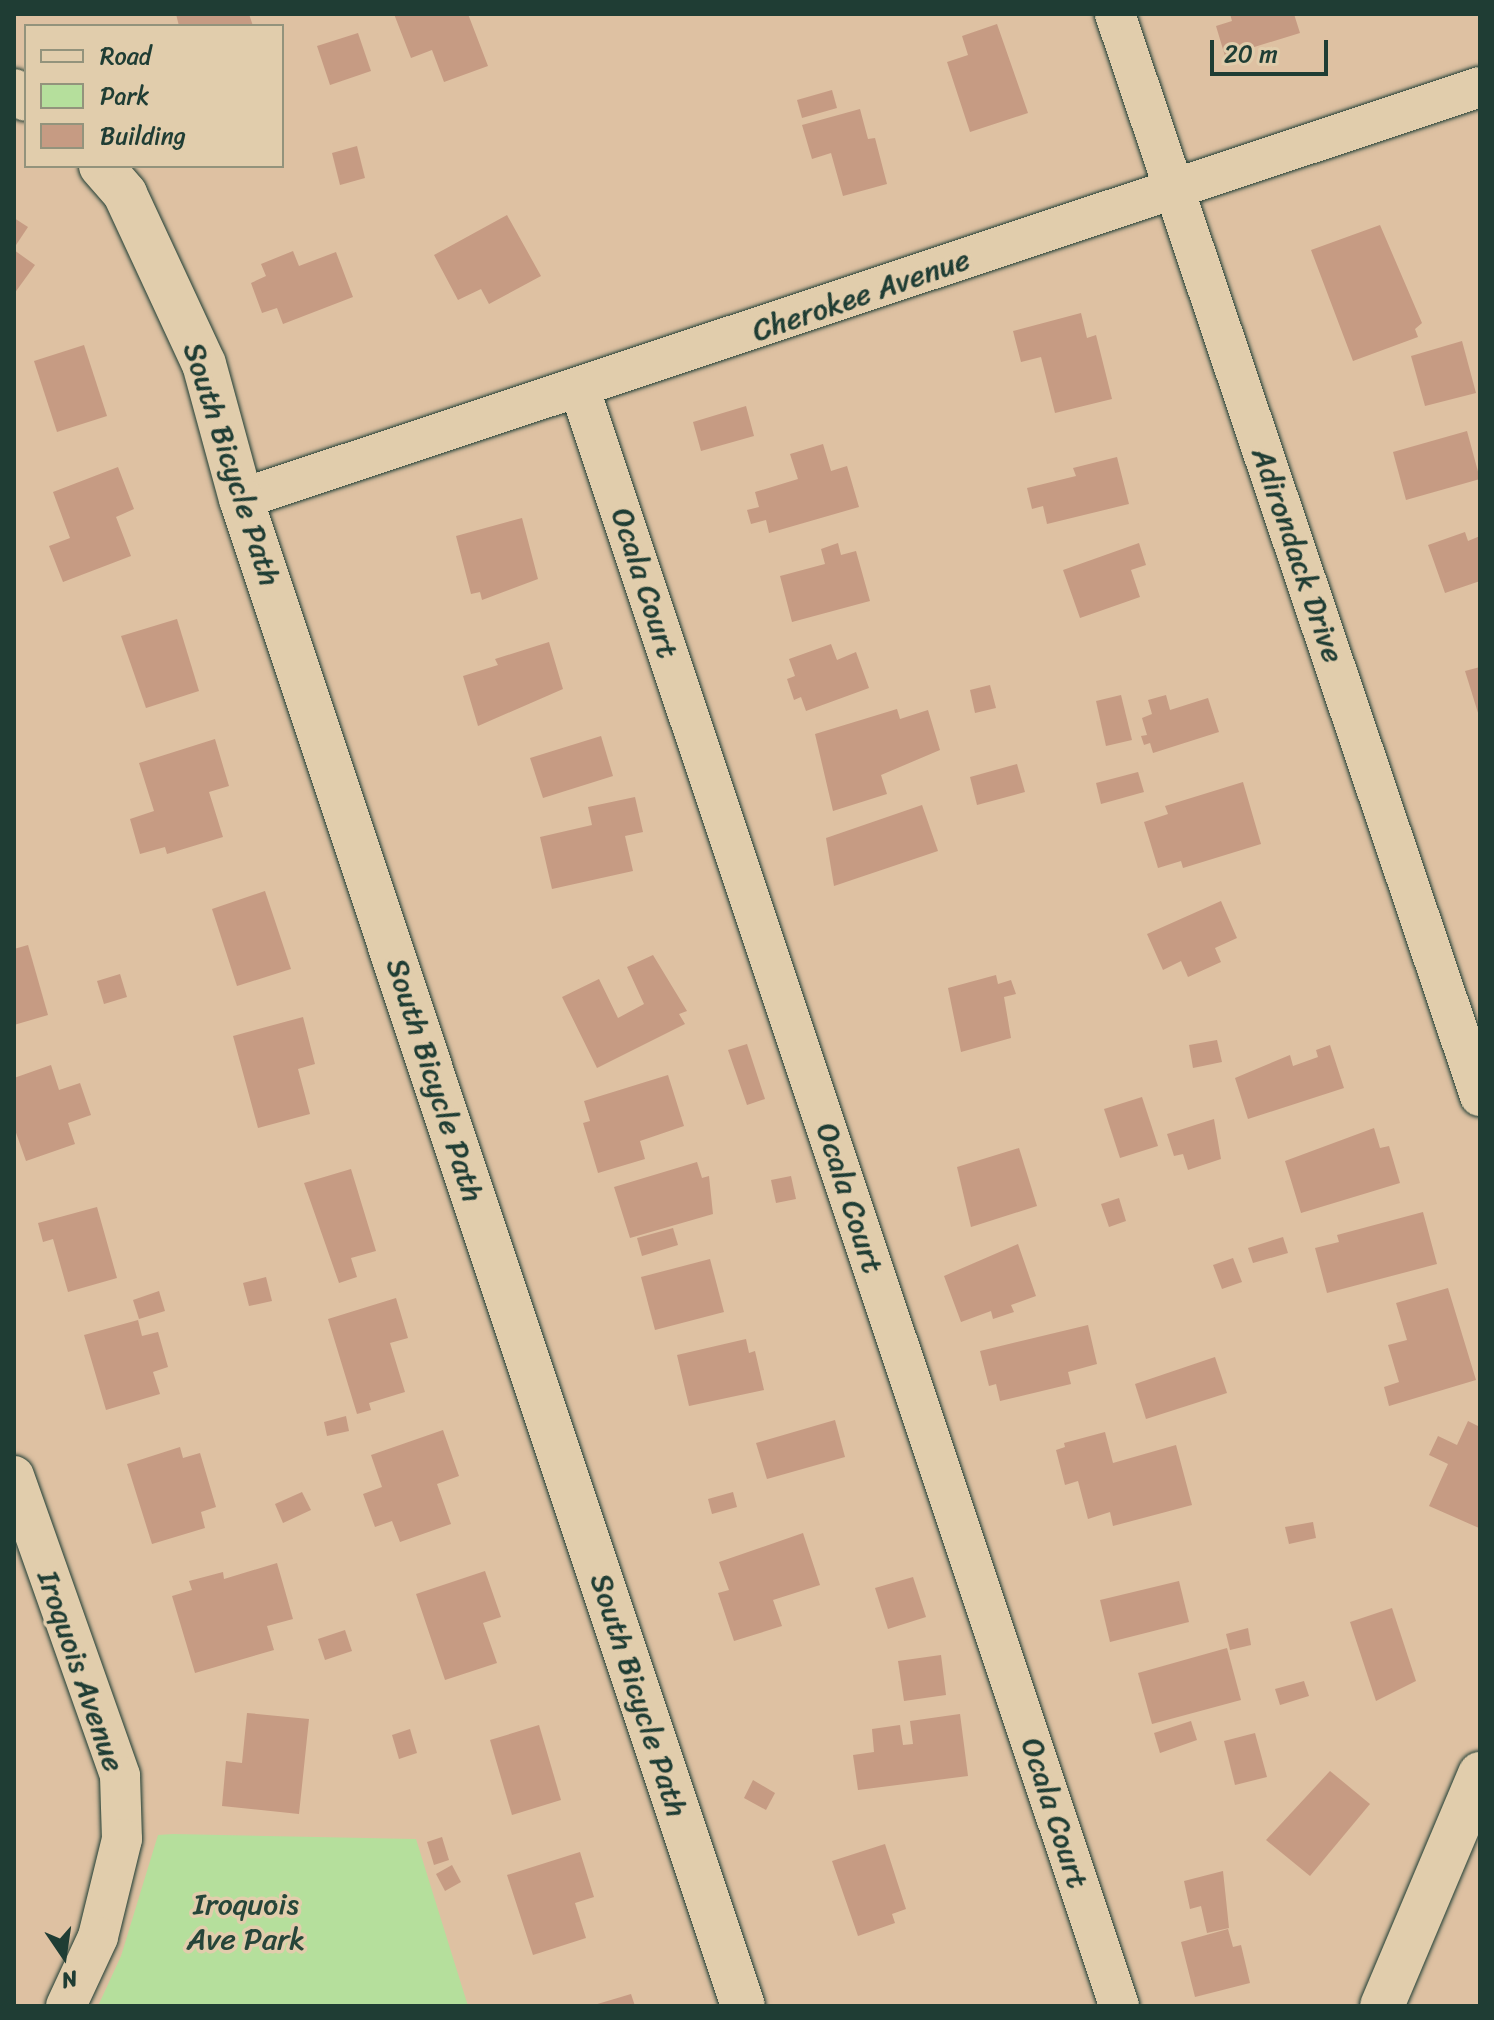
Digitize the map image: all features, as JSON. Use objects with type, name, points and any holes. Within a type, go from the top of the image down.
[{"type":"street","name":"Adirondack Drive","points":[[1115,14],[1480,1096]]},
{"type":"street","name":"Cherokee Avenue","points":[[241,499],[580,390],[1480,87]]},
{"type":"street","name":"South Bicycle Path","points":[[103,168],[125,194],[204,364],[241,499],[743,2006]]},
{"type":"street","name":"Ocala Court","points":[[580,390],[1119,2006]]},
{"type":"street","name":"Iroquois Avenue","points":[[14,1476],[120,1776],[122,1839],[98,1937],[66,2006]]},
{"type":"street","points":[[1382,2006],[1480,1774]]},
{"type":"green space","name":"Iroquois Ave Park","points":[[158,1835],[416,1839],[468,2006],[98,2006],[121,1956]]},
{"type":"building","points":[[176,14],[249,14],[252,24],[178,24]]},
{"type":"building","points":[[394,14],[468,14],[488,66],[444,82],[432,50],[411,58]]},
{"type":"building","points":[[1230,14],[1294,14],[1300,33],[1225,56],[1216,26],[1232,21]]},
{"type":"building","points":[[997,24],[1028,113],[970,132],[947,62],[968,55],[962,36]]},
{"type":"building","points":[[358,33],[371,71],[330,85],[317,46]]},
{"type":"building","points":[[832,90],[837,108],[802,118],[797,100]]},
{"type":"building","points":[[860,109],[868,139],[875,138],[887,184],[843,196],[831,153],[812,159],[802,125]]},
{"type":"building","points":[[357,146],[365,178],[340,185],[332,153]]},
{"type":"building","points":[[507,215],[541,276],[489,304],[481,289],[458,300],[434,255]]},
{"type":"building","points":[[14,218],[28,227],[14,248]]},
{"type":"building","points":[[1380,225],[1422,323],[1415,329],[1418,337],[1353,361],[1311,250]]},
{"type":"building","points":[[14,250],[35,265],[14,294]]},
{"type":"building","points":[[293,251],[299,266],[336,252],[353,297],[283,324],[277,308],[262,313],[251,283],[266,276],[261,264]]},
{"type":"building","points":[[1081,313],[1087,338],[1096,335],[1112,399],[1055,413],[1041,357],[1021,362],[1013,331]]},
{"type":"building","points":[[1462,341],[1476,393],[1425,406],[1411,356]]},
{"type":"building","points":[[84,345],[107,416],[57,432],[34,361]]},
{"type":"building","points":[[746,406],[754,436],[701,451],[693,422]]},
{"type":"building","points":[[1467,431],[1480,479],[1406,500],[1393,452]]},
{"type":"building","points":[[823,444],[831,471],[847,466],[859,507],[769,533],[766,520],[751,524],[747,510],[759,507],[755,492],[798,479],[790,454]]},
{"type":"building","points":[[1117,457],[1129,504],[1047,524],[1043,506],[1032,509],[1027,488],[1076,476],[1073,468]]},
{"type":"building","points":[[118,467],[134,509],[116,517],[131,556],[63,582],[49,546],[70,538],[53,492]]},
{"type":"building","points":[[522,518],[538,579],[482,600],[480,592],[471,594],[456,536]]},
{"type":"building","points":[[1465,532],[1468,541],[1480,536],[1480,581],[1445,593],[1428,545]]},
{"type":"building","points":[[838,543],[841,555],[856,551],[870,601],[792,622],[780,576],[825,564],[821,549]]},
{"type":"building","points":[[1139,543],[1146,565],[1131,570],[1140,597],[1080,618],[1063,570]]},
{"type":"building","points":[[177,619],[199,691],[146,708],[121,636]]},
{"type":"building","points":[[549,642],[563,689],[478,726],[463,676],[498,665],[495,659]]},
{"type":"building","points":[[831,644],[837,660],[856,652],[869,688],[806,711],[801,697],[794,700],[787,679],[795,676],[789,659]]},
{"type":"building","points":[[1480,667],[1480,716],[1479,716],[1465,671]]},
{"type":"building","points":[[990,685],[996,708],[975,713],[970,690]]},
{"type":"building","points":[[1121,695],[1132,740],[1106,746],[1096,701]]},
{"type":"building","points":[[1166,695],[1170,710],[1208,698],[1219,732],[1153,753],[1150,743],[1144,745],[1141,736],[1147,735],[1142,718],[1152,714],[1148,700]]},
{"type":"building","points":[[897,709],[900,719],[928,710],[940,750],[881,775],[887,794],[833,811],[815,734]]},
{"type":"building","points":[[601,736],[613,776],[543,798],[530,758]]},
{"type":"building","points":[[215,739],[229,786],[209,792],[223,837],[167,854],[165,847],[140,854],[130,819],[154,811],[139,763]]},
{"type":"building","points":[[1017,764],[1025,792],[977,805],[970,777]]},
{"type":"building","points":[[1138,772],[1144,792],[1101,804],[1096,783]]},
{"type":"building","points":[[1243,782],[1261,844],[1183,868],[1181,861],[1158,868],[1144,822],[1168,814],[1165,806]]},
{"type":"building","points":[[635,797],[643,832],[625,836],[633,871],[552,889],[540,837],[592,825],[588,807]]},
{"type":"building","points":[[922,805],[938,851],[834,886],[826,838]]},
{"type":"building","points":[[265,891],[291,969],[237,986],[212,909]]},
{"type":"building","points":[[1221,901],[1237,938],[1215,948],[1221,962],[1188,977],[1181,961],[1163,970],[1147,934]]},
{"type":"building","points":[[28,945],[48,1015],[14,1025],[14,949]]},
{"type":"building","points":[[653,955],[687,1011],[679,1014],[685,1024],[597,1068],[562,997],[599,979],[618,1018],[644,1004],[627,967]]},
{"type":"building","points":[[120,974],[127,997],[104,1004],[97,981]]},
{"type":"building","points":[[996,975],[998,984],[1011,980],[1016,994],[1004,997],[1011,1038],[961,1052],[948,988]]},
{"type":"building","points":[[303,1017],[315,1064],[298,1069],[310,1114],[258,1128],[233,1036]]},
{"type":"building","points":[[1217,1040],[1222,1062],[1193,1068],[1189,1045]]},
{"type":"building","points":[[747,1044],[765,1099],[747,1105],[728,1050]]},
{"type":"building","points":[[1330,1045],[1344,1088],[1248,1119],[1235,1078],[1290,1055],[1293,1066],[1318,1057],[1316,1050]]},
{"type":"building","points":[[51,1065],[59,1090],[80,1083],[91,1115],[68,1123],[75,1144],[26,1161],[14,1127],[14,1078]]},
{"type":"building","points":[[668,1075],[684,1126],[640,1141],[645,1159],[598,1173],[583,1123],[590,1121],[584,1101]]},
{"type":"building","points":[[1142,1097],[1158,1146],[1120,1158],[1104,1109]]},
{"type":"building","points":[[1214,1119],[1221,1159],[1188,1170],[1183,1154],[1174,1156],[1167,1134]]},
{"type":"building","points":[[1374,1128],[1380,1148],[1389,1146],[1400,1183],[1301,1213],[1285,1161]]},
{"type":"building","points":[[1019,1148],[1037,1206],[971,1227],[957,1167]]},
{"type":"building","points":[[697,1162],[702,1178],[709,1176],[713,1214],[630,1238],[614,1187]]},
{"type":"building","points":[[351,1169],[376,1251],[351,1258],[357,1277],[339,1283],[304,1183]]},
{"type":"building","points":[[791,1176],[796,1199],[776,1203],[771,1180]]},
{"type":"building","points":[[1119,1198],[1126,1221],[1109,1227],[1101,1204]]},
{"type":"building","points":[[97,1207],[117,1278],[68,1292],[53,1239],[43,1242],[38,1223]]},
{"type":"building","points":[[1423,1212],[1437,1264],[1327,1293],[1315,1248],[1339,1242],[1337,1235]]},
{"type":"building","points":[[673,1228],[678,1245],[642,1256],[637,1238]]},
{"type":"building","points":[[1283,1237],[1288,1253],[1253,1263],[1248,1248]]},
{"type":"building","points":[[1018,1244],[1036,1296],[1011,1305],[1014,1312],[993,1319],[991,1311],[961,1322],[944,1276]]},
{"type":"building","points":[[1233,1258],[1242,1282],[1222,1289],[1213,1265]]},
{"type":"building","points":[[710,1259],[724,1312],[655,1330],[641,1277]]},
{"type":"building","points":[[266,1277],[272,1301],[249,1306],[243,1283]]},
{"type":"building","points":[[1448,1288],[1476,1380],[1389,1406],[1384,1387],[1399,1382],[1388,1345],[1407,1340],[1396,1303]]},
{"type":"building","points":[[159,1291],[165,1311],[139,1319],[133,1300]]},
{"type":"building","points":[[396,1298],[408,1338],[390,1343],[405,1392],[369,1403],[371,1410],[357,1414],[328,1319]]},
{"type":"building","points":[[138,1320],[142,1336],[158,1332],[168,1367],[153,1372],[160,1394],[106,1410],[84,1335]]},
{"type":"building","points":[[1088,1325],[1097,1364],[1068,1372],[1071,1384],[1000,1401],[996,1384],[989,1386],[980,1351]]},
{"type":"building","points":[[746,1339],[749,1353],[755,1351],[764,1390],[689,1406],[677,1355]]},
{"type":"building","points":[[1215,1357],[1227,1393],[1146,1419],[1135,1384]]},
{"type":"building","points":[[346,1416],[349,1431],[327,1436],[324,1422]]},
{"type":"building","points":[[835,1420],[845,1457],[767,1479],[756,1443]]},
{"type":"building","points":[[1468,1421],[1480,1427],[1479,1528],[1429,1506],[1448,1464],[1429,1455],[1438,1436],[1457,1445]]},
{"type":"building","points":[[443,1430],[459,1476],[437,1484],[451,1524],[400,1542],[392,1521],[375,1527],[363,1494],[382,1487],[371,1455]]},
{"type":"building","points":[[1105,1432],[1113,1463],[1176,1445],[1192,1505],[1113,1526],[1110,1512],[1088,1519],[1078,1481],[1065,1485],[1056,1450],[1065,1447],[1064,1443]]},
{"type":"building","points":[[180,1447],[183,1458],[200,1453],[216,1507],[201,1512],[205,1528],[152,1544],[127,1464]]},
{"type":"building","points":[[302,1492],[311,1510],[283,1523],[275,1504]]},
{"type":"building","points":[[733,1492],[737,1507],[712,1514],[708,1499]]},
{"type":"building","points":[[1313,1522],[1316,1538],[1289,1544],[1285,1527]]},
{"type":"building","points":[[803,1533],[820,1585],[773,1600],[782,1626],[734,1641],[718,1593],[729,1590],[719,1562]]},
{"type":"building","points":[[277,1563],[293,1619],[267,1626],[274,1650],[195,1673],[172,1596],[192,1590],[189,1581],[223,1572],[224,1579]]},
{"type":"building","points":[[485,1571],[501,1617],[483,1623],[497,1663],[445,1680],[416,1594]]},
{"type":"building","points":[[913,1577],[926,1617],[888,1629],[875,1588]]},
{"type":"building","points":[[1179,1581],[1189,1622],[1110,1642],[1100,1600]]},
{"type":"building","points":[[1392,1608],[1416,1681],[1376,1701],[1350,1622]]},
{"type":"building","points":[[1248,1628],[1251,1645],[1230,1650],[1226,1634]]},
{"type":"building","points":[[345,1630],[352,1651],[325,1660],[318,1639]]},
{"type":"building","points":[[1227,1648],[1241,1700],[1152,1724],[1138,1673]]},
{"type":"building","points":[[941,1655],[946,1695],[904,1701],[898,1661]]},
{"type":"building","points":[[1304,1681],[1309,1696],[1280,1705],[1275,1689]]},
{"type":"building","points":[[247,1713],[309,1719],[299,1814],[222,1806],[226,1761],[242,1763]]},
{"type":"building","points":[[960,1714],[968,1776],[858,1790],[853,1755],[874,1752],[872,1729],[900,1725],[903,1745],[913,1744],[910,1721]]},
{"type":"building","points":[[1191,1721],[1197,1740],[1160,1753],[1154,1733]]},
{"type":"building","points":[[539,1725],[561,1800],[512,1815],[490,1740]]},
{"type":"building","points":[[410,1729],[417,1753],[399,1759],[392,1735]]},
{"type":"building","points":[[1255,1733],[1267,1777],[1235,1785],[1224,1741]]},
{"type":"building","points":[[1330,1771],[1370,1804],[1310,1876],[1266,1840]]},
{"type":"building","points":[[753,1780],[775,1793],[766,1810],[744,1798]]},
{"type":"building","points":[[442,1837],[449,1860],[434,1865],[427,1842]]},
{"type":"building","points":[[885,1844],[906,1909],[892,1914],[895,1923],[858,1936],[832,1861]]},
{"type":"building","points":[[580,1852],[594,1897],[575,1903],[586,1938],[533,1955],[507,1875]]},
{"type":"building","points":[[452,1865],[461,1882],[445,1891],[436,1874]]},
{"type":"building","points":[[1223,1871],[1229,1928],[1207,1933],[1201,1906],[1190,1909],[1184,1881]]},
{"type":"building","points":[[1228,1929],[1233,1947],[1241,1945],[1250,1983],[1195,1997],[1181,1942]]},
{"type":"building","points":[[631,1994],[635,2006],[594,2006],[594,2005]]}]
